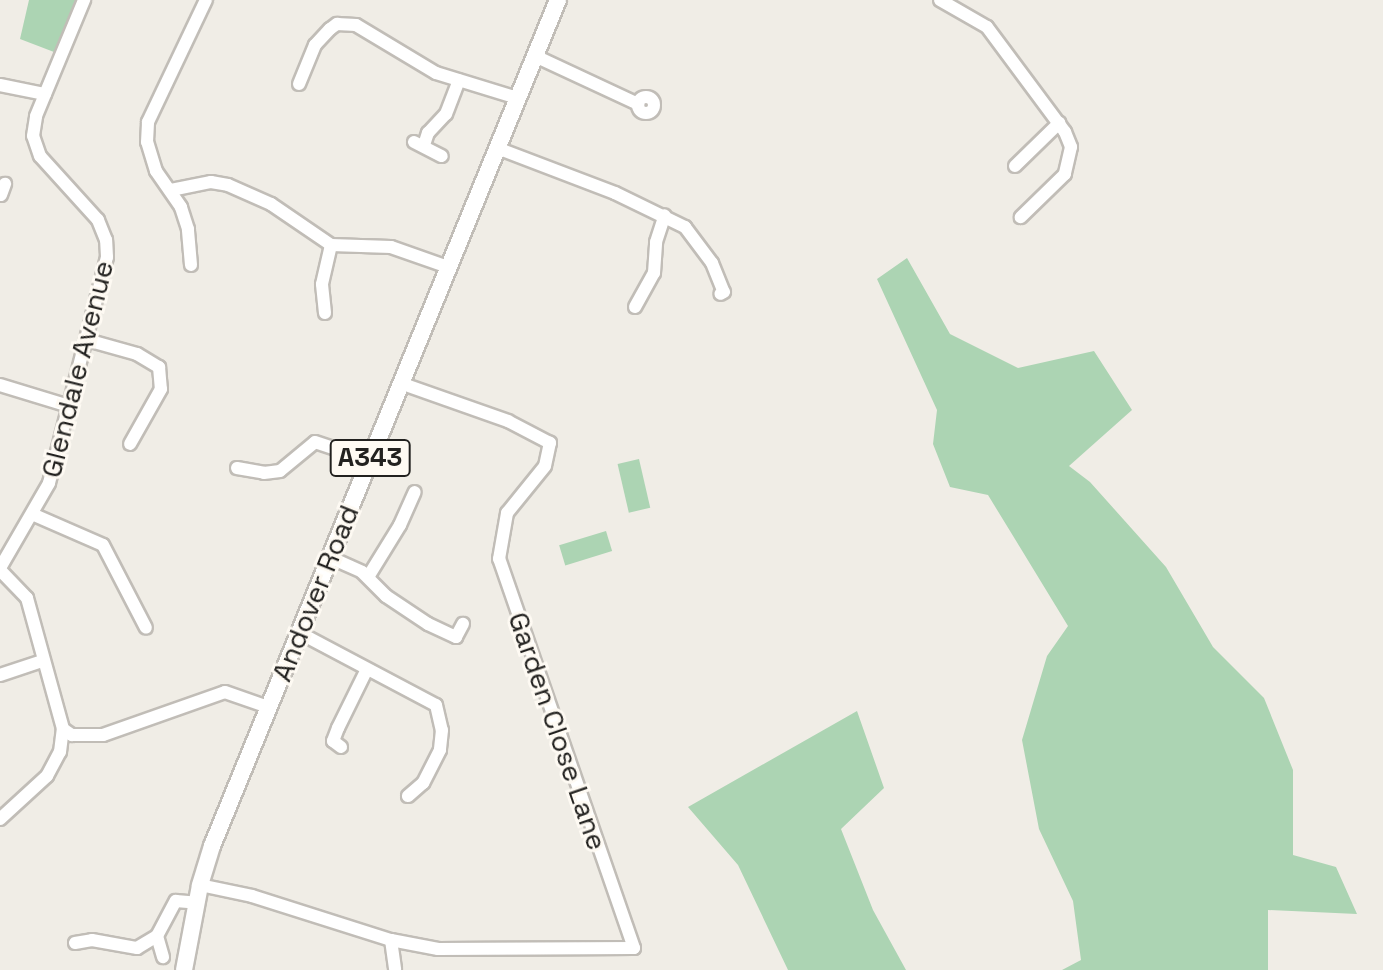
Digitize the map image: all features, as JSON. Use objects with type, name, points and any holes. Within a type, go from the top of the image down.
[{"type":"main road","name":"Andover Road","points":[[184,970],[200,885],[268,707],[558,0]]},
{"type":"street","name":"Glendale Avenue","points":[[0,569],[49,483],[108,248],[94,214],[37,150],[34,122],[84,0]]},
{"type":"street","points":[[191,265],[188,229],[171,190],[156,171],[147,142],[148,122],[206,0]]},
{"type":"street","points":[[940,0],[987,27],[1059,123],[1071,147],[1065,174],[1021,217]]},
{"type":"street","points":[[299,84],[315,45],[334,18],[356,25],[413,61],[459,80],[518,98]]},
{"type":"street","points":[[535,56],[638,104]]},
{"type":"street","points":[[442,156],[419,144],[446,114],[459,80]]},
{"type":"street","points":[[0,85],[45,94]]},
{"type":"street","points":[[1015,166],[1059,123]]},
{"type":"street","points":[[497,148],[665,215],[685,227],[701,245],[724,292],[720,294]]},
{"type":"street","points":[[171,190],[211,182],[228,185],[271,204],[331,245],[391,247],[448,267]]},
{"type":"street","points":[[635,307],[654,273],[656,242],[665,215]]},
{"type":"street","points":[[325,313],[322,284],[331,245]]},
{"type":"street","points":[[87,340],[137,354],[159,367],[161,389],[130,435]]},
{"type":"street","name":"Garden Close Lane","points":[[200,885],[252,896],[391,940],[438,949],[634,948],[499,559],[507,513],[545,466],[550,443],[508,421],[400,383]]},
{"type":"street","points":[[0,385],[69,406]]},
{"type":"street","points":[[237,468],[264,473],[280,471],[311,438],[369,460]]},
{"type":"street","points":[[368,577],[400,525],[415,492]]},
{"type":"street","points":[[32,514],[103,545],[146,628]]},
{"type":"street","points":[[329,557],[368,577],[386,596],[428,624],[456,637],[463,624]]},
{"type":"street","points":[[0,569],[27,598],[63,729],[60,752],[47,776],[0,819]]},
{"type":"street","points":[[298,632],[366,671],[436,705],[442,730],[440,750],[423,783],[408,796]]},
{"type":"street","points":[[0,675],[42,661]]},
{"type":"street","points":[[341,747],[333,741],[366,671]]},
{"type":"street","points":[[63,729],[82,738],[103,735],[225,692],[268,707]]},
{"type":"street","points":[[80,947],[92,940],[137,948],[157,936],[176,901],[197,903]]},
{"type":"street","points":[[157,936],[163,957]]},
{"type":"street","points":[[391,940],[395,970]]},
{"type":"green space","points":[[29,0],[76,0],[54,52],[20,39]]},
{"type":"green space","points":[[907,258],[950,334],[1018,368],[1094,351],[1132,410],[1069,466],[1090,482],[1166,567],[1213,647],[1264,698],[1293,770],[1293,855],[1336,867],[1357,914],[1268,910],[1268,970],[1062,970],[1081,960],[1073,901],[1039,829],[1022,740],[1047,656],[1068,626],[988,495],[950,487],[933,444],[937,410],[877,279]]},
{"type":"green space","points":[[639,459],[650,508],[629,513],[618,464]]},
{"type":"green space","points":[[606,531],[612,551],[565,565],[559,545]]},
{"type":"green space","points":[[857,711],[884,788],[841,829],[873,910],[906,970],[788,970],[738,865],[688,807]]}]
